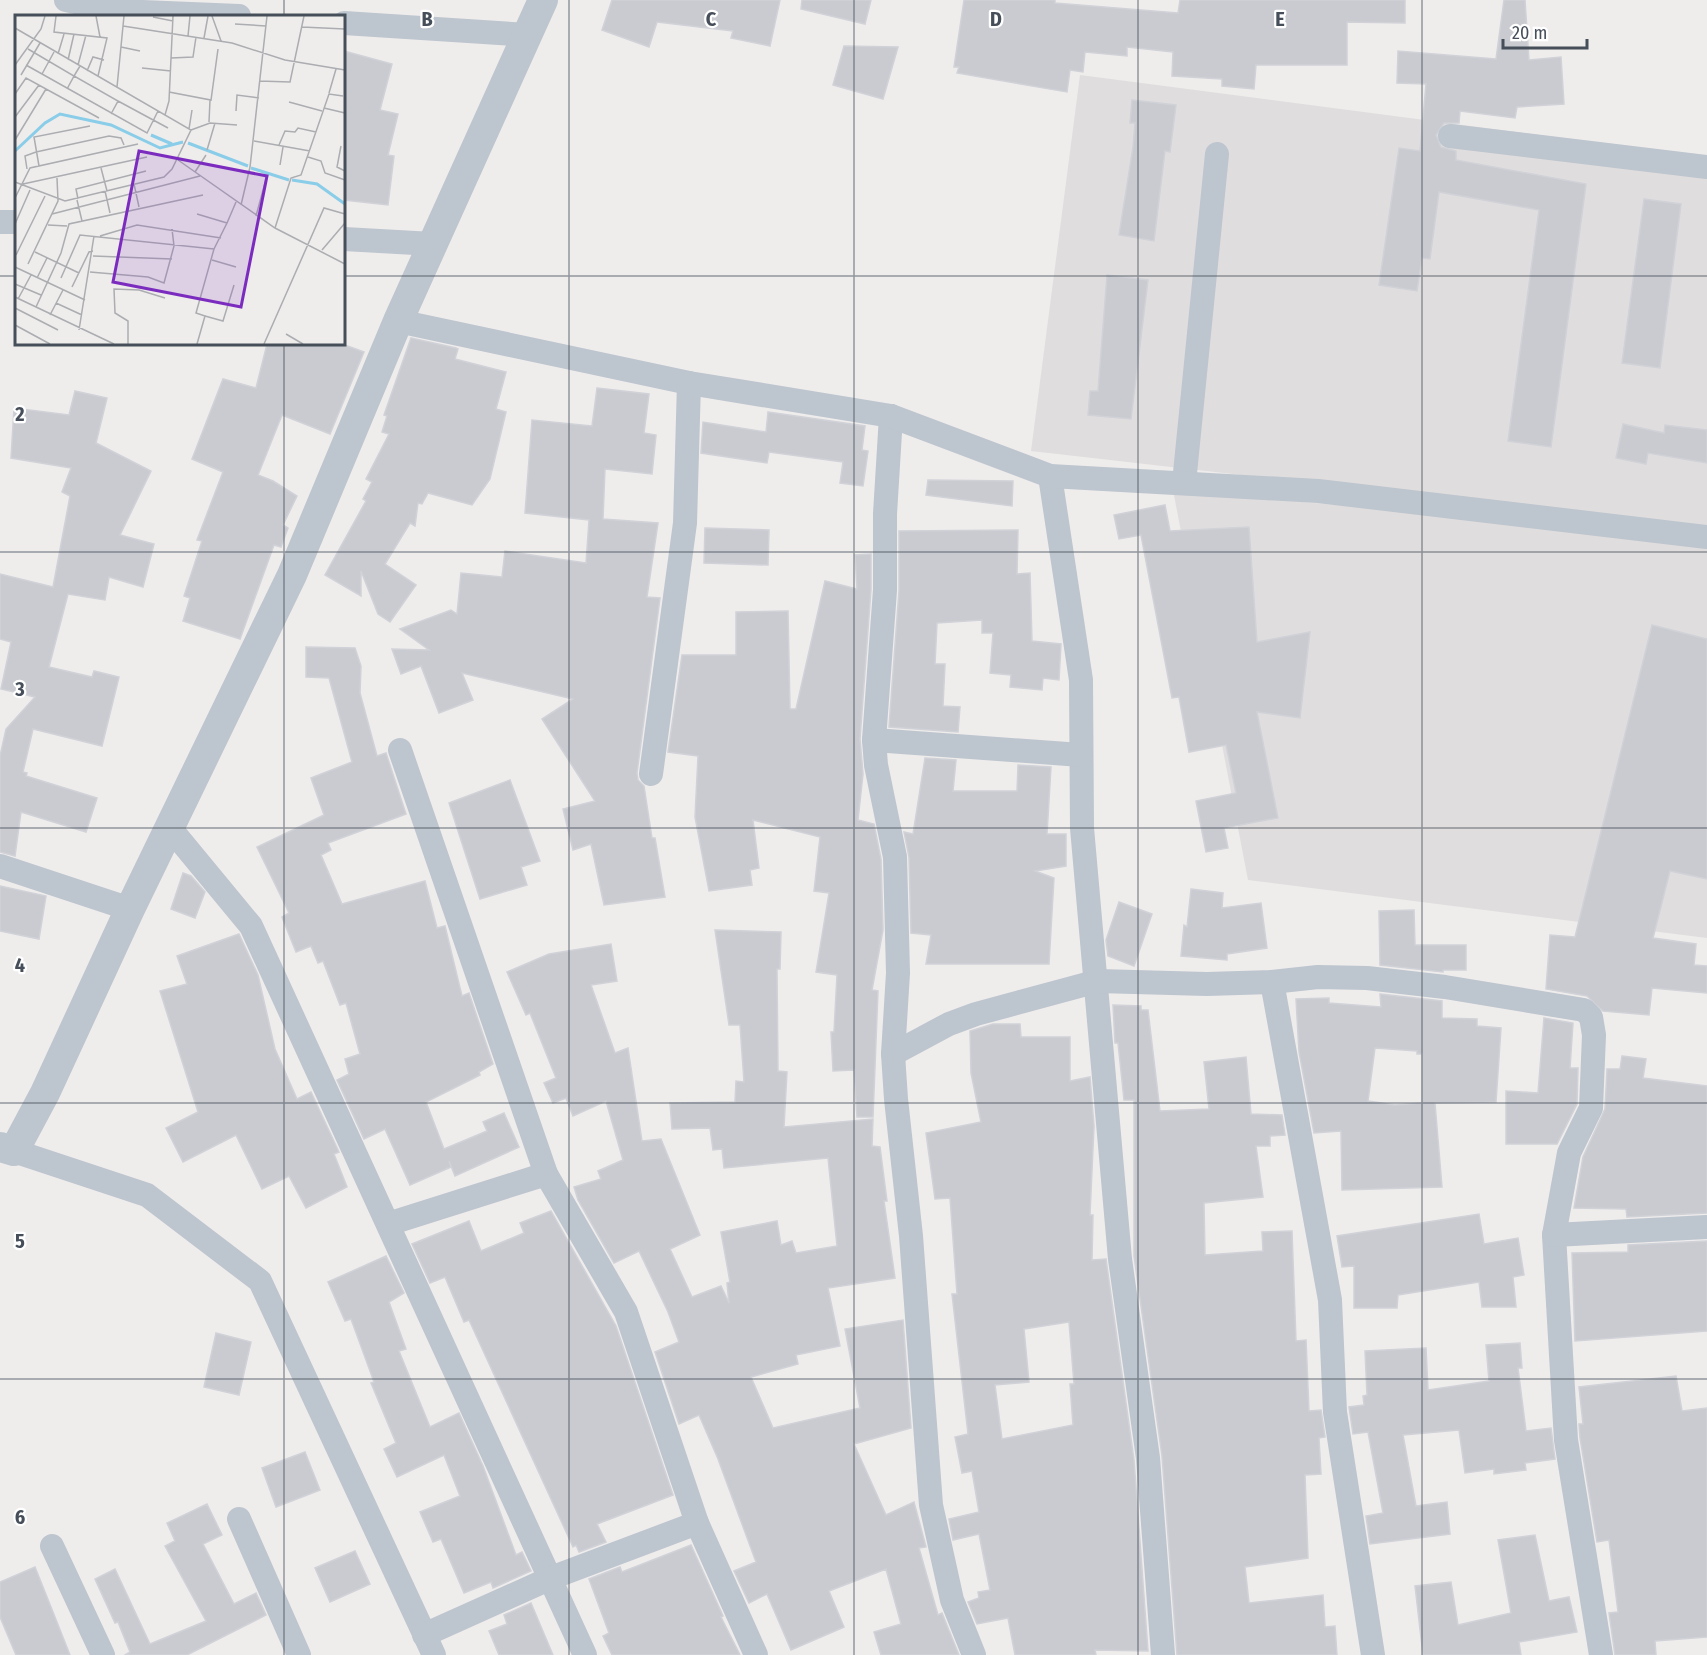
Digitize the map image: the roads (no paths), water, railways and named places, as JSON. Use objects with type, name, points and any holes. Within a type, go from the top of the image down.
[{"type":"street","points":[[66,0],[118,11],[215,15]]},
{"type":"street","points":[[543,0],[398,321],[292,575],[130,909],[45,1093],[7,1149],[147,1195],[261,1281],[429,1645],[551,1578],[696,1522]]},
{"type":"street","points":[[345,23],[528,35]]},
{"type":"street","points":[[1450,136],[1707,167]]},
{"type":"street","points":[[1184,483],[1217,154]]},
{"type":"street","points":[[345,239],[433,244]]},
{"type":"street","points":[[398,321],[689,383],[891,416],[1050,476],[1318,491],[1707,537]]},
{"type":"street","points":[[651,774],[685,523],[689,383]]},
{"type":"street","points":[[891,416],[885,514],[885,590],[874,740],[876,765],[883,787],[895,857],[898,973],[893,1054],[911,1236],[931,1505],[952,1600],[974,1655]]},
{"type":"street","points":[[1050,476],[1081,680],[1082,828],[1098,981],[1104,1083],[1119,1247],[1148,1458],[1163,1655]]},
{"type":"street","points":[[874,740],[1081,755]]},
{"type":"street","points":[[400,750],[546,1174],[626,1312],[696,1522],[756,1655]]},
{"type":"street","points":[[170,828],[251,926],[585,1655]]},
{"type":"street","points":[[0,866],[130,909]]},
{"type":"street","points":[[893,1054],[949,1024],[976,1014],[1098,981],[1272,982],[1318,977],[1367,978],[1445,987],[1584,1010],[1591,1017],[1594,1035],[1591,1108],[1569,1153],[1554,1235],[1566,1440],[1601,1655]]},
{"type":"street","points":[[1272,982],[1330,1300],[1335,1412],[1374,1655]]},
{"type":"street","points":[[388,1224],[546,1174]]},
{"type":"street","points":[[1554,1235],[1707,1227]]},
{"type":"street","points":[[239,1518],[299,1655]]},
{"type":"street","points":[[52,1546],[104,1655]]}]
